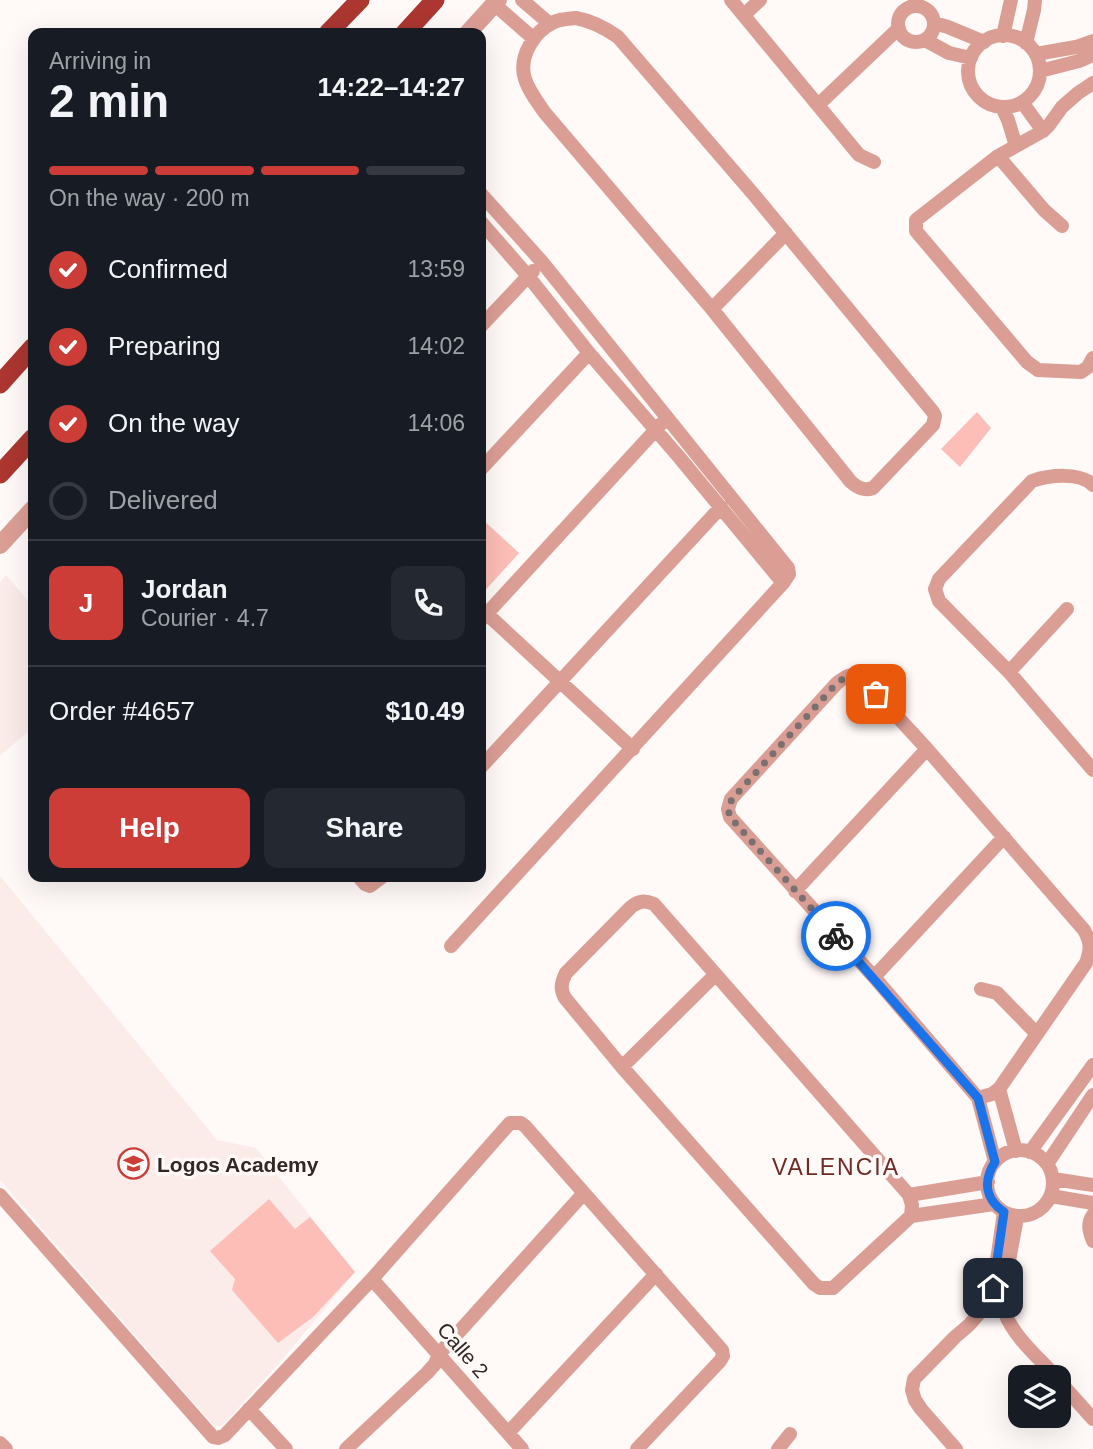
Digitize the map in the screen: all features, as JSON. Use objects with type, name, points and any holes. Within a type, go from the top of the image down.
[{"type":"highway","points":[[333,28],[359,0]]},
{"type":"highway","points":[[410,28],[435,0]]},
{"type":"highway","points":[[0,384],[28,353]]},
{"type":"highway","points":[[0,474],[28,443]]},
{"type":"street","points":[[522,0],[550,24]]},
{"type":"street","points":[[731,0],[859,155],[874,162]]},
{"type":"street","points":[[744,15],[760,0]]},
{"type":"street","points":[[1003,36],[1011,0]]},
{"type":"street","points":[[1035,0],[1031,49],[1040,71],[1035,89],[1022,102],[1012,106],[991,105],[981,99],[969,80],[968,69],[976,49],[984,42],[1003,36],[1019,39],[1031,49],[1076,47],[1093,41]]},
{"type":"street","points":[[473,28],[496,2],[534,39]]},
{"type":"street","points":[[918,3],[929,12],[934,23],[930,36],[917,42],[902,36],[899,28],[903,13],[918,3]]},
{"type":"street","points":[[576,18],[605,27],[618,37],[786,233],[935,416],[933,425],[873,488],[863,489],[852,482],[712,309],[545,113],[525,77],[524,58],[534,39],[550,24],[576,18]]},
{"type":"street","points":[[934,23],[948,26],[984,42]]},
{"type":"street","points":[[818,105],[899,28]]},
{"type":"street","points":[[925,40],[949,52],[971,58]]},
{"type":"street","points":[[1040,71],[1093,55]]},
{"type":"street","points":[[1093,83],[1062,107],[1043,131],[998,156],[916,220],[916,231],[1027,362],[1038,370],[1081,372],[1093,358]]},
{"type":"street","points":[[1022,102],[1043,131]]},
{"type":"street","points":[[1002,107],[1016,146]]},
{"type":"street","points":[[998,156],[1044,210],[1062,226]]},
{"type":"street","points":[[451,946],[633,749],[789,574],[788,568],[542,262],[486,200]]},
{"type":"street","points":[[486,228],[783,583]]},
{"type":"street","points":[[712,309],[786,233]]},
{"type":"street","points":[[486,321],[542,262]]},
{"type":"street","points":[[486,465],[589,353]]},
{"type":"street","points":[[486,615],[666,418]]},
{"type":"street","points":[[1093,485],[1087,479],[1069,477],[1043,477],[1032,481],[939,579],[935,589],[939,601],[1009,672],[1093,770]]},
{"type":"street","points":[[486,761],[721,507]]},
{"type":"street","points":[[0,545],[28,514]]},
{"type":"street","points":[[1009,672],[1067,609]]},
{"type":"street","points":[[486,619],[560,680],[633,749]]},
{"type":"street","points":[[978,1098],[999,1089],[1086,963],[1090,943],[1084,930],[927,749],[860,676],[848,675],[837,683],[732,799],[728,809],[730,817],[978,1098],[995,1162]]},
{"type":"street","points":[[795,891],[927,749]]},
{"type":"street","points":[[874,978],[1004,837]]},
{"type":"street","points":[[911,1216],[909,1195],[653,904],[647,901],[638,902],[631,907],[566,974],[561,990],[565,999],[622,1067],[820,1288],[833,1288],[911,1216],[1005,1211],[1032,1215],[1044,1208],[1051,1196],[1054,1179],[1047,1164],[1039,1156],[1023,1151],[1008,1153],[995,1162],[990,1171],[988,1189],[1005,1211],[1005,1312],[1014,1330],[1045,1365]]},
{"type":"street","points":[[622,1067],[715,975]]},
{"type":"street","points":[[981,989],[997,993],[1037,1034]]},
{"type":"street","points":[[1023,1151],[1093,1065]]},
{"type":"street","points":[[999,1089],[1023,1151]]},
{"type":"street","points":[[1047,1164],[1093,1095]]},
{"type":"street","points":[[0,1195],[213,1437],[218,1438],[225,1435],[372,1279],[510,1123],[521,1123],[722,1350],[720,1361],[637,1449]]},
{"type":"street","points":[[1054,1179],[1093,1185]]},
{"type":"street","points":[[909,1195],[988,1181]]},
{"type":"street","points":[[346,1449],[427,1373],[439,1354],[584,1193]]},
{"type":"street","points":[[1051,1196],[1093,1203]]},
{"type":"street","points":[[956,1449],[915,1400],[912,1390],[914,1379],[983,1309],[993,1288],[1005,1211]]},
{"type":"street","points":[[1093,1214],[1089,1231],[1093,1241]]},
{"type":"street","points":[[508,1433],[656,1273]]},
{"type":"street","name":"Calle 2","points":[[372,1279],[522,1449]]},
{"type":"street","points":[[1071,1395],[1093,1419]]},
{"type":"street","points":[[249,1409],[286,1449]]},
{"type":"street","points":[[778,1449],[790,1434]]},
{"type":"street","points":[[0,1443],[6,1449]]},
{"type":"shaded area","points":[[977,412],[991,428],[960,467],[941,449]]},
{"type":"shaded area","points":[[486,523],[519,553],[486,589]]},
{"type":"shaded area","points":[[6,575],[28,601],[28,731],[0,756],[0,582]]},
{"type":"shaded area","name":"Logos Academy","points":[[0,876],[217,1140],[256,1148],[355,1272],[282,1360],[223,1425],[215,1427],[0,1180]]},
{"type":"shaded area","points":[[269,1199],[295,1229],[310,1217],[355,1272],[313,1317],[278,1343],[232,1290],[235,1279],[210,1251]]},
{"type":"way so far","points":[[836,936],[730,817],[728,809],[732,799],[837,683],[854,674],[860,676],[876,694]]},
{"type":"place","name":"Logos Academy","points":[[134,1164]]},
{"type":"district","name":"VALENCIA","points":[[836,1167]]},
{"type":"route","points":[[836,936],[978,1098],[995,1162],[990,1171],[988,1189],[994,1204],[1004,1212],[993,1288]]}]
